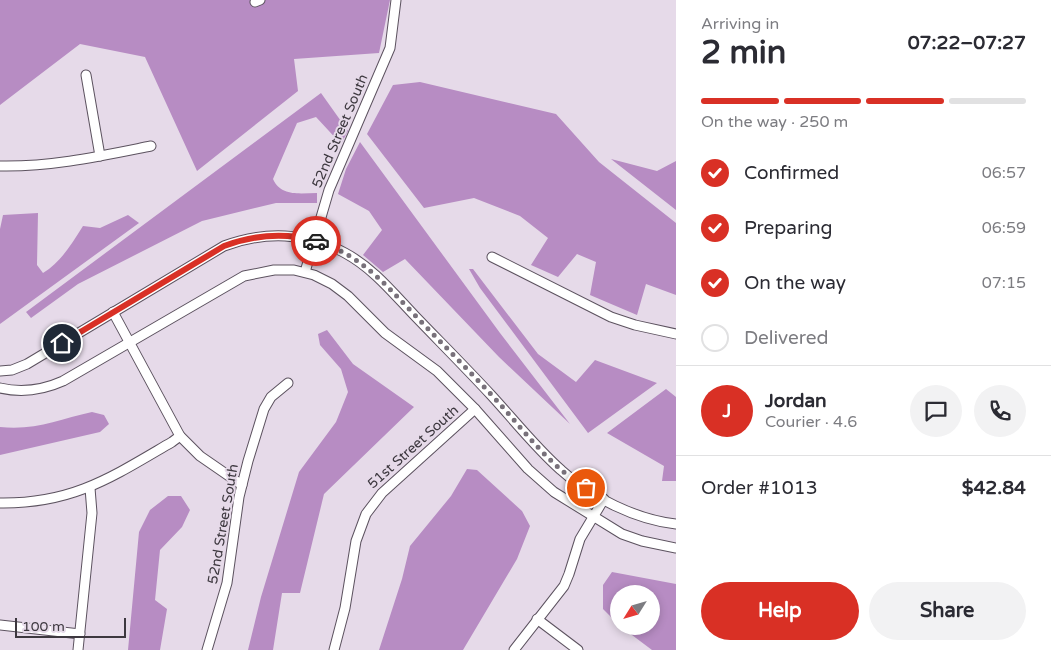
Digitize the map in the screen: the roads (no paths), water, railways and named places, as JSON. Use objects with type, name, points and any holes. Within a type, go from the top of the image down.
[{"type":"street","name":"52nd Street South","points":[[305,272],[329,190],[390,48],[396,0]]},
{"type":"street","points":[[86,75],[100,156]]},
{"type":"street","points":[[0,166],[30,167],[151,146]]},
{"type":"street","points":[[0,371],[12,370],[28,364],[214,251],[235,242],[280,235],[314,240],[344,252],[373,272],[554,464],[577,483],[636,516],[676,524]]},
{"type":"street","points":[[492,257],[611,317],[635,325],[676,334]]},
{"type":"street","points":[[0,388],[32,390],[53,385],[72,376],[244,276],[274,270],[305,272],[324,279],[340,290],[385,333],[438,371],[544,485],[593,517],[632,538],[676,548]]},
{"type":"street","points":[[113,312],[180,436],[200,456],[242,485]]},
{"type":"street","name":"52nd Street South","points":[[207,650],[227,583],[242,485],[264,409],[271,397],[288,383]]},
{"type":"street","name":"51st Street South","points":[[334,650],[345,608],[356,541],[366,514],[382,493],[475,410]]},
{"type":"street","points":[[0,504],[51,499],[90,488],[109,479],[180,436]]},
{"type":"street","points":[[78,650],[92,513],[90,488]]},
{"type":"street","points":[[514,650],[564,586],[577,546],[604,499]]},
{"type":"street","points":[[537,619],[578,650]]},
{"type":"street","points":[[0,625],[80,634]]}]
